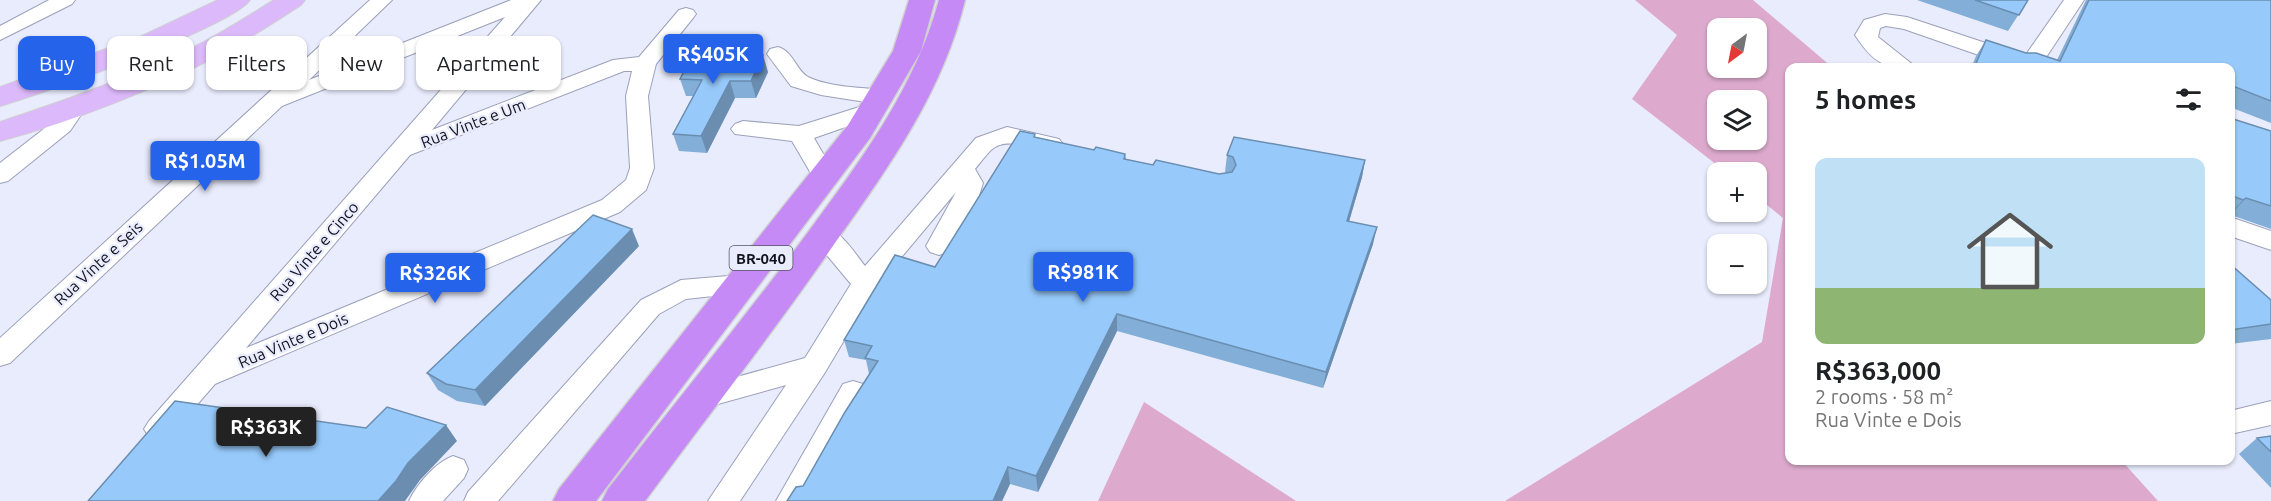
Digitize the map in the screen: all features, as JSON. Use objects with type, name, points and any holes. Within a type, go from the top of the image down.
[{"type":"highway","name":"BR-040","points":[[573,501],[859,131],[907,51],[922,0]]},
{"type":"highway","name":"BR-040","points":[[622,501],[772,308],[906,114],[932,62],[952,0]]},
{"type":"main road","points":[[0,97],[182,27],[237,0]]},
{"type":"main road","points":[[0,132],[126,88],[207,51],[292,0]]},
{"type":"street","points":[[0,34],[65,0]]},
{"type":"street","name":"Rua Vinte e Seis","points":[[0,355],[382,0]]},
{"type":"street","points":[[268,104],[531,0]]},
{"type":"street","name":"Rua Vinte e Cinco","points":[[142,448],[531,0]]},
{"type":"street","points":[[2036,63],[2047,59],[2074,0]]},
{"type":"street","name":"Rua Vinte e Dois","points":[[204,378],[611,206],[637,184],[642,168],[637,96],[645,63],[686,14]]},
{"type":"street","points":[[1897,63],[1872,45],[1866,35],[1871,24],[1885,20],[1907,23],[2025,63]]},
{"type":"street","points":[[778,54],[799,81],[876,103]]},
{"type":"street","name":"Rua Vinte e Um","points":[[402,150],[621,65],[645,63]]},
{"type":"street","points":[[743,129],[800,134],[876,103]]},
{"type":"street","points":[[0,175],[62,126],[76,106]]},
{"type":"street","points":[[800,134],[824,176]]},
{"type":"street","points":[[723,501],[814,366],[865,283],[984,143],[1007,135],[1073,148]]},
{"type":"street","points":[[939,246],[966,199],[971,183],[963,168]]},
{"type":"street","points":[[2235,228],[2271,241]]},
{"type":"street","points":[[824,235],[865,283]]},
{"type":"street","points":[[479,501],[650,307],[681,290],[740,285]]},
{"type":"street","points":[[700,398],[814,366]]},
{"type":"street","points":[[791,501],[853,392]]},
{"type":"street","points":[[2235,421],[2271,414]]},
{"type":"street","points":[[424,501],[453,469]]},
{"type":"shaded area","points":[[1635,0],[1753,0],[1827,63],[1785,63],[1785,465],[2126,465],[2158,501],[1505,501],[1762,342],[1783,218],[1767,205],[1767,162],[1713,162],[1632,99],[1677,35]]},
{"type":"shaded area","points":[[1144,402],[1296,501],[1098,501]]},
{"type":"building","points":[[1975,0],[2028,0],[2019,15]]},
{"type":"building","points":[[2089,0],[2271,0],[2271,101],[2235,87],[2235,63],[1976,63],[1986,40],[2060,61]]},
{"type":"building","points":[[695,51],[763,55],[751,81],[730,81],[701,136],[673,134],[702,80],[680,79]]},
{"type":"building","points":[[2235,120],[2271,131],[2271,206],[2246,198],[2243,200],[2235,197]]},
{"type":"building","points":[[1020,131],[1035,134],[1034,137],[1125,154],[1124,159],[1153,165],[1156,160],[1219,174],[1232,172],[1236,165],[1233,157],[1227,155],[1234,137],[1365,160],[1347,221],[1377,227],[1326,372],[1117,314],[1036,476],[1008,467],[993,501],[787,501],[796,487],[803,486],[845,412],[878,361],[865,358],[872,346],[844,340],[895,255],[935,267]]},
{"type":"building","points":[[593,215],[632,229],[475,390],[446,384],[427,373]]},
{"type":"building","points":[[2235,268],[2271,300],[2271,324],[2235,329]]},
{"type":"building","points":[[175,401],[366,428],[387,407],[446,425],[408,463],[378,501],[88,501]]},
{"type":"building","points":[[2271,436],[2271,452],[2257,438]]}]
